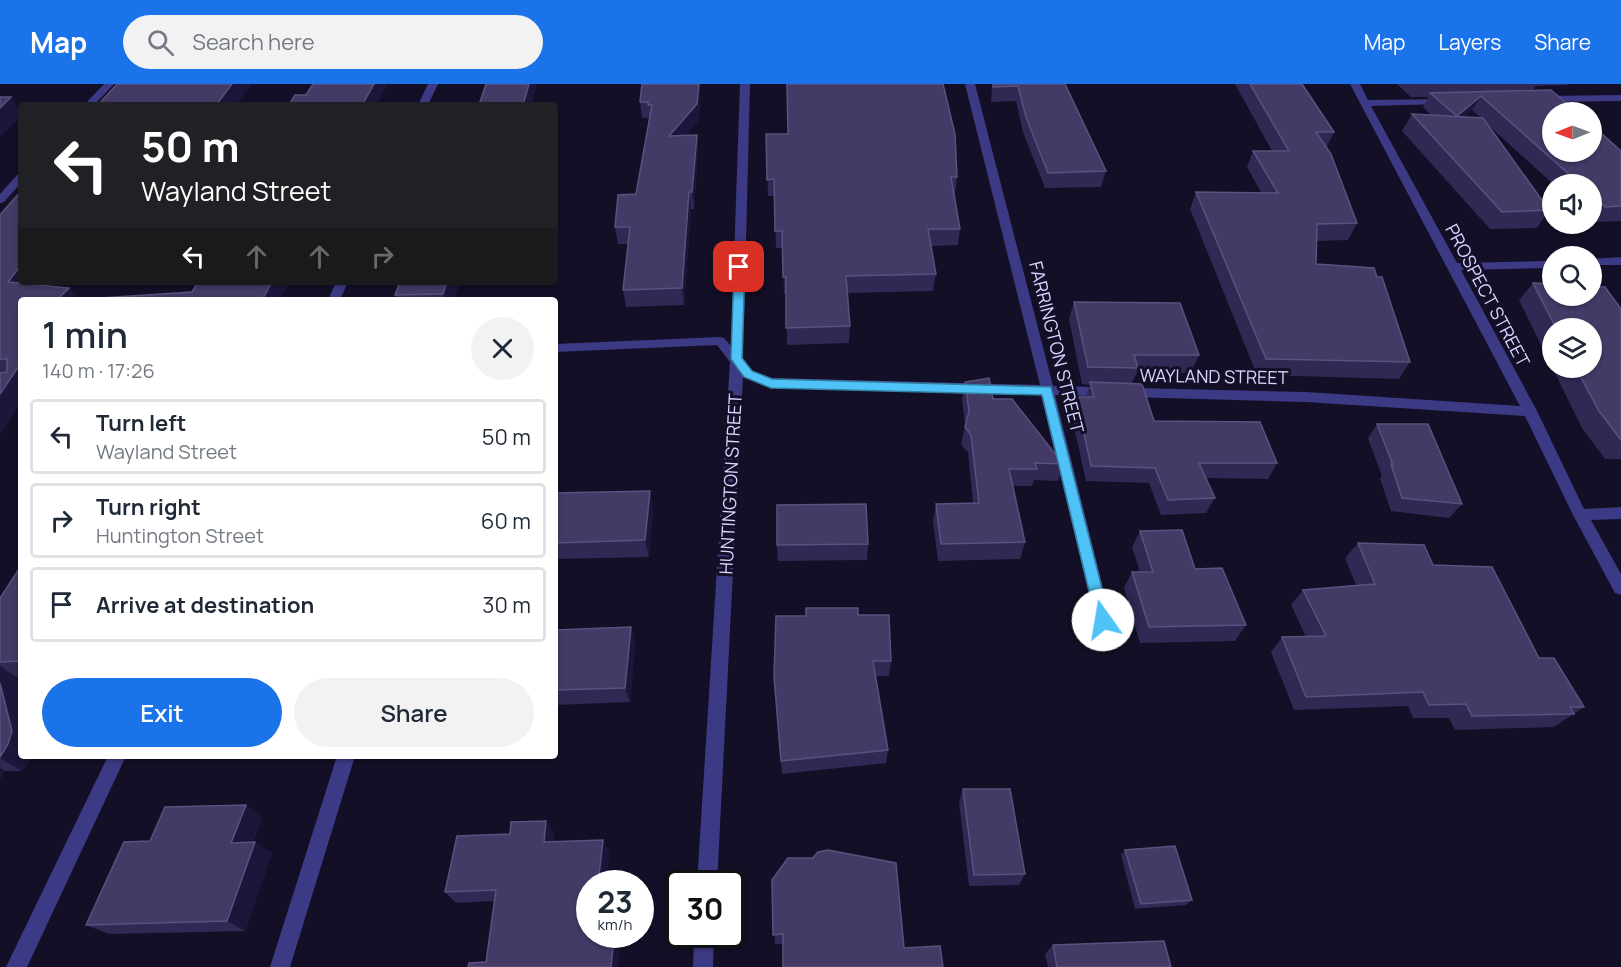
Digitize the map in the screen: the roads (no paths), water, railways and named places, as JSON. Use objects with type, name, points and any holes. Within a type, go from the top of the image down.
[{"type":"street","points":[[92,102],[109,84]]},
{"type":"street","points":[[424,102],[433,84]]},
{"type":"street","name":"HUNTINGTON STREET","points":[[708,870],[736,359],[745,84]]},
{"type":"street","name":"FARRINGTON STREET","points":[[970,84],[1045,373],[1047,390],[1103,620]]},
{"type":"street","name":"PROSPECT STREET","points":[[1355,84],[1530,411],[1580,515],[1621,588]]},
{"type":"street","points":[[1528,100],[1621,98]]},
{"type":"street","points":[[1365,103],[1458,101]]},
{"type":"street","points":[[0,200],[18,180]]},
{"type":"street","points":[[1602,262],[1621,261]]},
{"type":"street","points":[[1453,267],[1542,264]]},
{"type":"street","name":"WAYLAND STREET","points":[[558,348],[720,341],[748,374],[771,383],[1306,397],[1530,411]]},
{"type":"street","points":[[1580,515],[1621,513]]},
{"type":"street","points":[[16,967],[116,759]]},
{"type":"street","points":[[280,967],[345,759]]},
{"type":"street","points":[[703,967],[704,948]]}]
